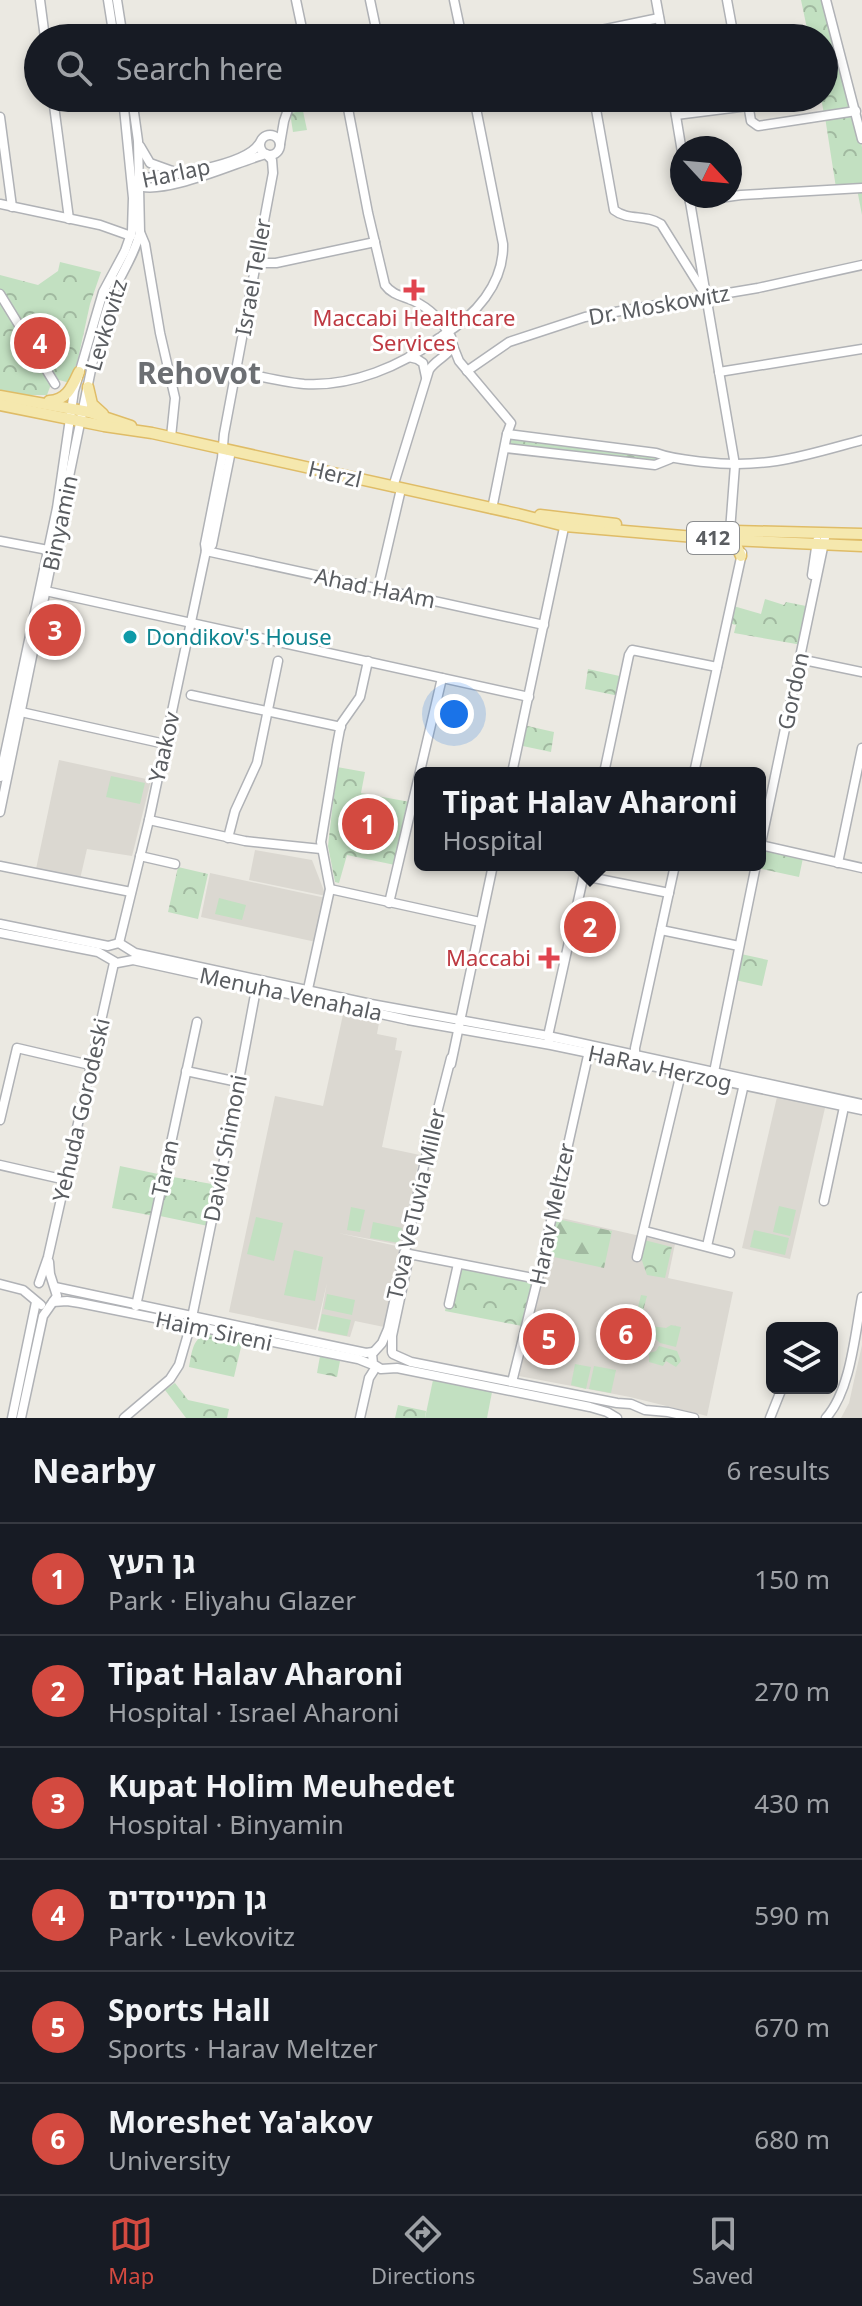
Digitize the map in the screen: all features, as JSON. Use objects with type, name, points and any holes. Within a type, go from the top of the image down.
[{"type":"main road","points":[[32,401],[52,401],[65,397],[79,372]]},
{"type":"main road","points":[[88,387],[92,404],[108,417]]},
{"type":"main road","name":"Herzl","points":[[0,396],[32,401],[70,414]]},
{"type":"main road","name":"Herzl","points":[[0,405],[82,416],[492,509],[565,522],[730,535],[746,540],[822,539],[862,534]]},
{"type":"main road","name":"Herzl","points":[[82,416],[108,417],[152,433]]},
{"type":"main road","name":"Herzl","points":[[730,535],[757,530],[862,546]]},
{"type":"main road","points":[[730,535],[741,556]]},
{"type":"street","points":[[40,0],[43,24]]},
{"type":"street","points":[[108,0],[112,24]]},
{"type":"street","points":[[117,0],[121,24]]},
{"type":"street","points":[[296,0],[301,24]]},
{"type":"street","points":[[370,0],[375,24]]},
{"type":"street","points":[[454,0],[459,24]]},
{"type":"street","points":[[656,0],[660,24]]},
{"type":"street","points":[[727,0],[731,24]]},
{"type":"street","points":[[826,0],[832,24]]},
{"type":"street","points":[[633,24],[659,18]]},
{"type":"street","points":[[838,44],[862,139]]},
{"type":"street","points":[[749,112],[751,121],[758,126],[856,111]]},
{"type":"street","points":[[55,112],[69,219]]},
{"type":"street","points":[[125,112],[137,183]]},
{"type":"street","points":[[134,112],[138,141],[136,229],[145,244],[175,398],[171,437]]},
{"type":"street","points":[[284,121],[277,132],[262,138],[259,144],[266,154],[275,154],[280,146],[287,112]]},
{"type":"street","points":[[349,112],[387,288],[430,311],[459,361],[511,423],[492,509]]},
{"type":"street","points":[[378,588],[397,488],[426,378],[433,364],[444,356],[448,339],[491,291],[500,273],[503,254],[501,233],[477,112]]},
{"type":"street","points":[[596,112],[614,210],[618,214],[653,219],[661,224],[707,298]]},
{"type":"street","points":[[675,112],[679,136]]},
{"type":"street","points":[[676,115],[692,112]]},
{"type":"street","points":[[0,117],[12,207]]},
{"type":"street","points":[[269,135],[277,138],[280,146]]},
{"type":"street","points":[[138,141],[150,163],[168,171],[187,173]]},
{"type":"street","name":"Harlap","points":[[137,183],[187,173],[244,156],[255,151],[259,144]]},
{"type":"street","name":"Harlap","points":[[137,183],[185,181],[266,154]]},
{"type":"street","name":"Israel Teller","points":[[227,450],[224,434],[273,173],[272,160],[266,154]]},
{"type":"street","points":[[742,195],[862,188]]},
{"type":"street","points":[[0,204],[100,225],[136,229]]},
{"type":"street","points":[[692,208],[735,465],[730,535]]},
{"type":"street","points":[[100,225],[131,236]]},
{"type":"street","name":"Levkovitz","points":[[70,414],[103,292],[136,229]]},
{"type":"street","name":"Levkovitz","points":[[82,416],[106,310],[136,247],[136,229]]},
{"type":"street","points":[[256,263],[276,263],[375,242]]},
{"type":"street","name":"Dr. Moskowitz","points":[[467,371],[512,340],[585,317],[707,298],[862,265]]},
{"type":"street","points":[[0,294],[55,384]]},
{"type":"street","points":[[448,339],[435,343],[435,351],[438,355],[451,356],[459,361]]},
{"type":"street","points":[[236,371],[298,383],[328,383],[383,370],[448,339]]},
{"type":"street","points":[[719,372],[862,349]]},
{"type":"street","points":[[409,357],[423,363],[426,378]]},
{"type":"street","name":"Binyamin","points":[[0,812],[9,725],[21,712],[62,484],[70,414]]},
{"type":"street","name":"Binyamin","points":[[0,777],[14,702],[82,416]]},
{"type":"street","points":[[507,434],[735,465],[791,459],[862,440]]},
{"type":"street","points":[[505,448],[655,465],[670,458]]},
{"type":"street","name":"Yaakov","points":[[119,946],[149,820],[227,450]]},
{"type":"street","points":[[513,767],[565,522]]},
{"type":"street","points":[[695,767],[741,556],[746,540],[757,530]]},
{"type":"street","name":"Gordon","points":[[766,817],[799,659],[808,591],[822,539]]},
{"type":"street","points":[[0,541],[48,550]]},
{"type":"street","name":"Ahad HaAm","points":[[206,551],[544,625]]},
{"type":"street","points":[[42,590],[529,697]]},
{"type":"street","points":[[605,767],[632,650],[717,667]]},
{"type":"street","points":[[799,659],[862,672]]},
{"type":"street","points":[[228,838],[235,811],[257,763],[278,661]]},
{"type":"street","points":[[312,999],[308,989],[330,889],[321,849],[322,829],[341,727],[360,697],[368,661]]},
{"type":"street","points":[[421,767],[442,678]]},
{"type":"street","points":[[191,695],[341,727]]},
{"type":"street","points":[[14,702],[21,712],[165,744]]},
{"type":"street","points":[[838,863],[862,748]]},
{"type":"street","points":[[389,903],[414,797]]},
{"type":"street","points":[[149,820],[228,838],[321,849]]},
{"type":"street","points":[[766,847],[862,868]]},
{"type":"street","points":[[140,856],[175,864]]},
{"type":"street","points":[[0,866],[131,892]]},
{"type":"street","name":"Tova VeTuvia Miller","points":[[392,1353],[392,1336],[407,1254],[492,871]]},
{"type":"street","points":[[550,1041],[585,871]]},
{"type":"street","points":[[635,1059],[674,871]]},
{"type":"street","points":[[702,1077],[714,1072],[755,871]]},
{"type":"street","points":[[584,876],[669,893]]},
{"type":"street","points":[[330,889],[480,922]]},
{"type":"street","name":"Menuha Venahala","points":[[0,924],[119,946],[135,953],[312,999],[456,1025]]},
{"type":"street","points":[[661,930],[739,946]]},
{"type":"street","points":[[0,933],[98,952],[112,960]]},
{"type":"street","points":[[119,946],[128,954],[124,961]]},
{"type":"street","name":"Yehuda Gorodeski","points":[[37,1284],[48,1257],[66,1180],[112,960],[108,953],[119,946]]},
{"type":"street","name":"Menuha Venahala","points":[[112,960],[133,960],[257,984],[308,989],[456,1025]]},
{"type":"street","name":"David Shimoni","points":[[184,1348],[221,1176],[257,984]]},
{"type":"street","name":"Taran","points":[[134,1315],[197,1022]]},
{"type":"street","name":"HaRav Herzog","points":[[456,1025],[550,1041],[684,1070],[702,1077],[862,1104]]},
{"type":"street","points":[[0,1120],[17,1048],[90,1065]]},
{"type":"street","name":"Harav Meltzer","points":[[512,1382],[589,1050]]},
{"type":"street","points":[[637,1257],[684,1070]]},
{"type":"street","name":"HaRav Herzog","points":[[684,1070],[714,1072],[743,1082],[862,1110]]},
{"type":"street","points":[[186,1071],[238,1082]]},
{"type":"street","points":[[707,1246],[743,1082]]},
{"type":"street","points":[[824,1201],[844,1107]]},
{"type":"street","points":[[0,1165],[66,1180]]},
{"type":"street","points":[[645,1231],[730,1253]]},
{"type":"street","points":[[407,1254],[538,1279]]},
{"type":"street","name":"Tova VeTuvia Miller","points":[[375,1350],[388,1329],[407,1254]]},
{"type":"street","name":"Yehuda Gorodeski","points":[[48,1257],[54,1286]]},
{"type":"street","points":[[449,1304],[458,1264]]},
{"type":"street","points":[[0,1282],[37,1284],[46,1281],[54,1286],[57,1296],[44,1313],[21,1418]]},
{"type":"street","points":[[0,1282],[23,1290],[43,1305],[52,1303]]},
{"type":"street","points":[[12,1418],[35,1300],[33,1292],[37,1284]]},
{"type":"street","name":"Haim Sireni","points":[[54,1286],[366,1353],[375,1350]]},
{"type":"street","points":[[834,1418],[840,1409],[862,1297]]},
{"type":"street","name":"Haim Sireni","points":[[52,1303],[67,1301],[358,1359],[375,1366]]},
{"type":"street","points":[[173,1323],[181,1335],[184,1348]]},
{"type":"street","points":[[124,1418],[174,1376],[184,1348],[193,1337],[206,1330]]},
{"type":"street","points":[[631,1405],[618,1410],[617,1418],[590,1407],[388,1367],[381,1369],[371,1359],[375,1350],[386,1347],[411,1362],[631,1405],[645,1410],[694,1418]]},
{"type":"street","points":[[388,1367],[393,1360],[392,1353]]},
{"type":"street","points":[[360,1418],[369,1378],[375,1366]]},
{"type":"street","points":[[826,1418],[835,1408],[844,1385]]},
{"type":"street","points":[[770,1418],[780,1394]]},
{"type":"street","points":[[631,1405],[639,1410],[639,1418]]},
{"type":"shaded area","points":[[59,760],[151,780],[132,856],[87,849],[80,879],[36,869]]},
{"type":"shaded area","points":[[255,850],[312,860],[326,896],[249,880]]},
{"type":"shaded area","points":[[210,873],[326,898],[316,942],[201,917]]},
{"type":"shaded area","points":[[344,1010],[380,1017],[377,1034],[397,1038],[395,1050],[402,1051],[382,1147],[420,1155],[401,1245],[338,1233],[401,1247],[384,1327],[355,1321],[350,1337],[318,1331],[327,1283],[316,1330],[229,1312],[275,1096],[323,1106]]},
{"type":"shaded area","points":[[777,1097],[825,1108],[790,1259],[742,1248]]},
{"type":"shaded area","points":[[553,1216],[675,1244],[668,1278],[733,1292],[707,1416],[630,1397],[519,1376]]},
{"type":"shaded area","points":[[862,1345],[862,1418],[841,1418],[849,1403]]},
{"type":"green space","points":[[801,0],[825,0],[831,24],[806,24]]},
{"type":"green space","points":[[838,49],[854,109],[838,112]]},
{"type":"green space","points":[[303,112],[307,130],[293,132],[290,113]]},
{"type":"green space","points":[[855,112],[862,147],[862,215],[857,189],[836,188],[825,117]]},
{"type":"green space","points":[[60,262],[101,272],[70,383],[59,380],[50,387],[47,395],[0,391],[0,275],[38,285],[58,271]]},
{"type":"green space","points":[[507,436],[656,454],[655,464],[505,446]]},
{"type":"green space","points":[[765,599],[784,605],[786,602],[811,607],[802,645],[734,633],[736,625],[726,622],[730,605],[761,614]]},
{"type":"green space","points":[[588,669],[624,677],[619,696],[585,689]]},
{"type":"green space","points":[[523,725],[554,732],[551,752],[518,745]]},
{"type":"green space","points":[[337,767],[365,772],[361,793],[410,802],[395,865],[347,855],[339,883],[335,882],[328,846]]},
{"type":"green space","points":[[111,776],[145,783],[140,804],[106,797]]},
{"type":"green space","points":[[766,850],[803,858],[799,877],[766,870]]},
{"type":"green space","points":[[178,867],[208,874],[198,919],[168,912]]},
{"type":"green space","points":[[219,898],[246,905],[242,920],[215,914]]},
{"type":"green space","points":[[741,954],[768,960],[762,986],[735,980]]},
{"type":"green space","points":[[120,1166],[163,1175],[154,1216],[112,1208]]},
{"type":"green space","points":[[168,1176],[217,1185],[208,1226],[160,1216]]},
{"type":"green space","points":[[779,1206],[796,1210],[790,1236],[773,1232]]},
{"type":"green space","points":[[351,1207],[365,1210],[360,1232],[347,1230]]},
{"type":"green space","points":[[256,1217],[283,1223],[274,1261],[247,1254]]},
{"type":"green space","points":[[553,1218],[612,1231],[604,1268],[545,1255]]},
{"type":"green space","points":[[373,1222],[402,1228],[399,1243],[370,1238]]},
{"type":"green space","points":[[754,1230],[789,1238],[785,1255],[750,1247]]},
{"type":"green space","points":[[644,1240],[672,1247],[665,1278],[647,1275],[640,1255]]},
{"type":"green space","points":[[294,1250],[323,1257],[315,1301],[284,1295]]},
{"type":"green space","points":[[454,1267],[532,1282],[522,1326],[445,1311]]},
{"type":"green space","points":[[327,1294],[355,1300],[352,1315],[324,1309]]},
{"type":"green space","points":[[641,1295],[647,1296],[635,1341],[630,1339]]},
{"type":"green space","points":[[322,1314],[351,1320],[347,1336],[318,1330]]},
{"type":"green space","points":[[642,1325],[681,1327],[676,1347],[660,1343],[652,1335],[646,1336],[642,1342],[638,1340]]},
{"type":"green space","points":[[210,1335],[242,1343],[234,1377],[189,1367],[196,1341]]},
{"type":"green space","points":[[659,1346],[677,1351],[681,1361],[676,1367],[666,1361],[663,1366],[649,1362],[649,1353]]},
{"type":"green space","points":[[320,1356],[340,1361],[337,1377],[317,1373]]},
{"type":"green space","points":[[575,1364],[591,1367],[586,1389],[571,1385]]},
{"type":"green space","points":[[594,1366],[616,1370],[611,1393],[589,1389]]},
{"type":"green space","points":[[433,1380],[492,1392],[487,1418],[425,1418]]},
{"type":"green space","points":[[175,1383],[188,1400],[229,1409],[227,1418],[186,1418],[165,1390]]},
{"type":"green space","points":[[398,1405],[426,1411],[425,1418],[395,1418]]},
{"type":"place","name":"Maccabi Healthcare Services","points":[[414,290]]},
{"type":"place","name":"גן המייסדים","points":[[40,343]]},
{"type":"place","name":"Kupat Holim Meuhedet","points":[[55,630]]},
{"type":"place","name":"Dondikov's House","points":[[130,637]]},
{"type":"place","name":"גן העץ","points":[[368,824]]},
{"type":"place","name":"Tipat Halav Aharoni","points":[[590,927]]},
{"type":"place","name":"Maccabi","points":[[549,958]]},
{"type":"place","name":"Moreshet Ya'akov","points":[[626,1334]]},
{"type":"place","name":"Sports Hall","points":[[549,1339]]},
{"type":"district","name":"Rehovot","points":[[199,374]]}]
